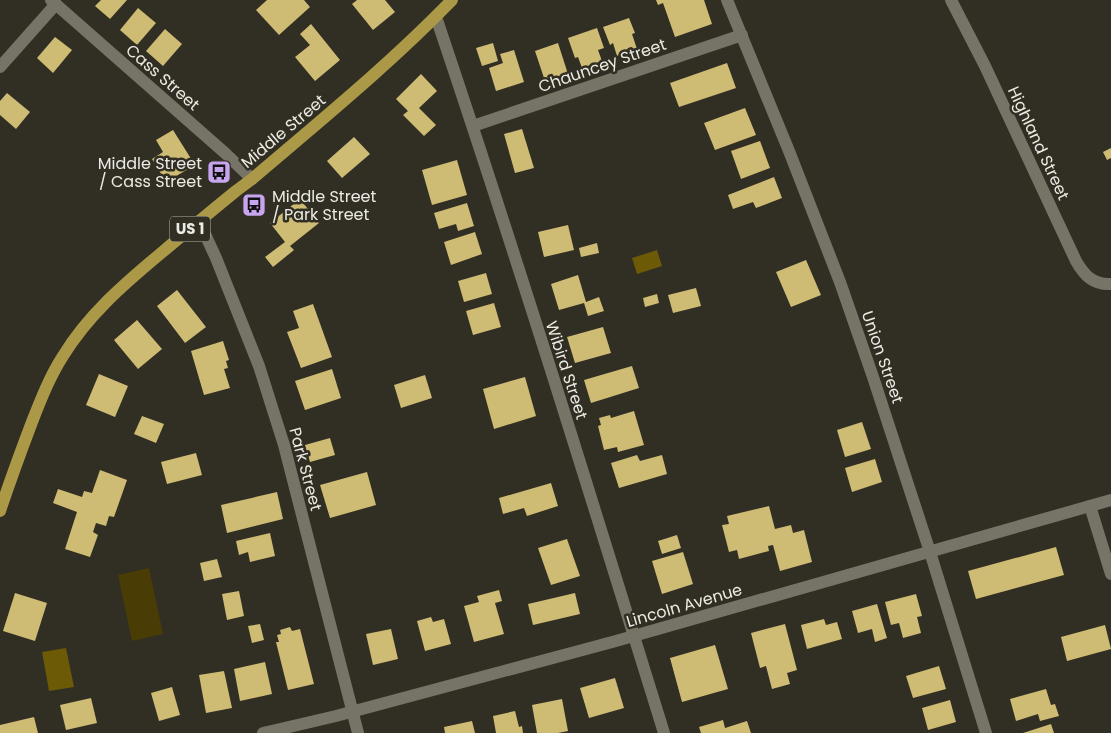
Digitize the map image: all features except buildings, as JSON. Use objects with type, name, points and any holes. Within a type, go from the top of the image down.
[{"type":"main road","name":"Middle Street","points":[[0,511],[18,459],[55,370],[70,344],[102,305],[135,275],[252,179],[353,92],[436,17],[452,0]]},
{"type":"street","name":"Union Street","points":[[727,0],[840,282],[930,552],[986,733]]},
{"type":"street","name":"Highland Street","points":[[951,0],[985,66],[1083,273],[1093,280],[1111,284]]},
{"type":"street","points":[[0,67],[54,2]]},
{"type":"street","name":"Cass Street","points":[[54,2],[252,179]]},
{"type":"street","name":"Wibird Street","points":[[436,17],[473,126],[664,733]]},
{"type":"street","name":"Chauncey Street","points":[[473,126],[742,35]]},
{"type":"street","name":"Park Street","points":[[199,221],[216,258],[259,366],[284,445],[358,733]]},
{"type":"street","name":"Lincoln Avenue","points":[[263,733],[352,712],[634,636],[1111,500]]},
{"type":"street","points":[[1090,506],[1111,574]]},
{"type":"shaded area","points":[[657,250],[662,266],[637,274],[632,258]]},
{"type":"shaded area","points":[[149,568],[163,634],[132,641],[118,575]]},
{"type":"shaded area","points":[[66,648],[74,687],[49,691],[42,652]]},
{"type":"place","name":"Middle Street / Cass Street","points":[[219,172]]},
{"type":"place","name":"Middle Street / Park Street","points":[[254,205]]}]
